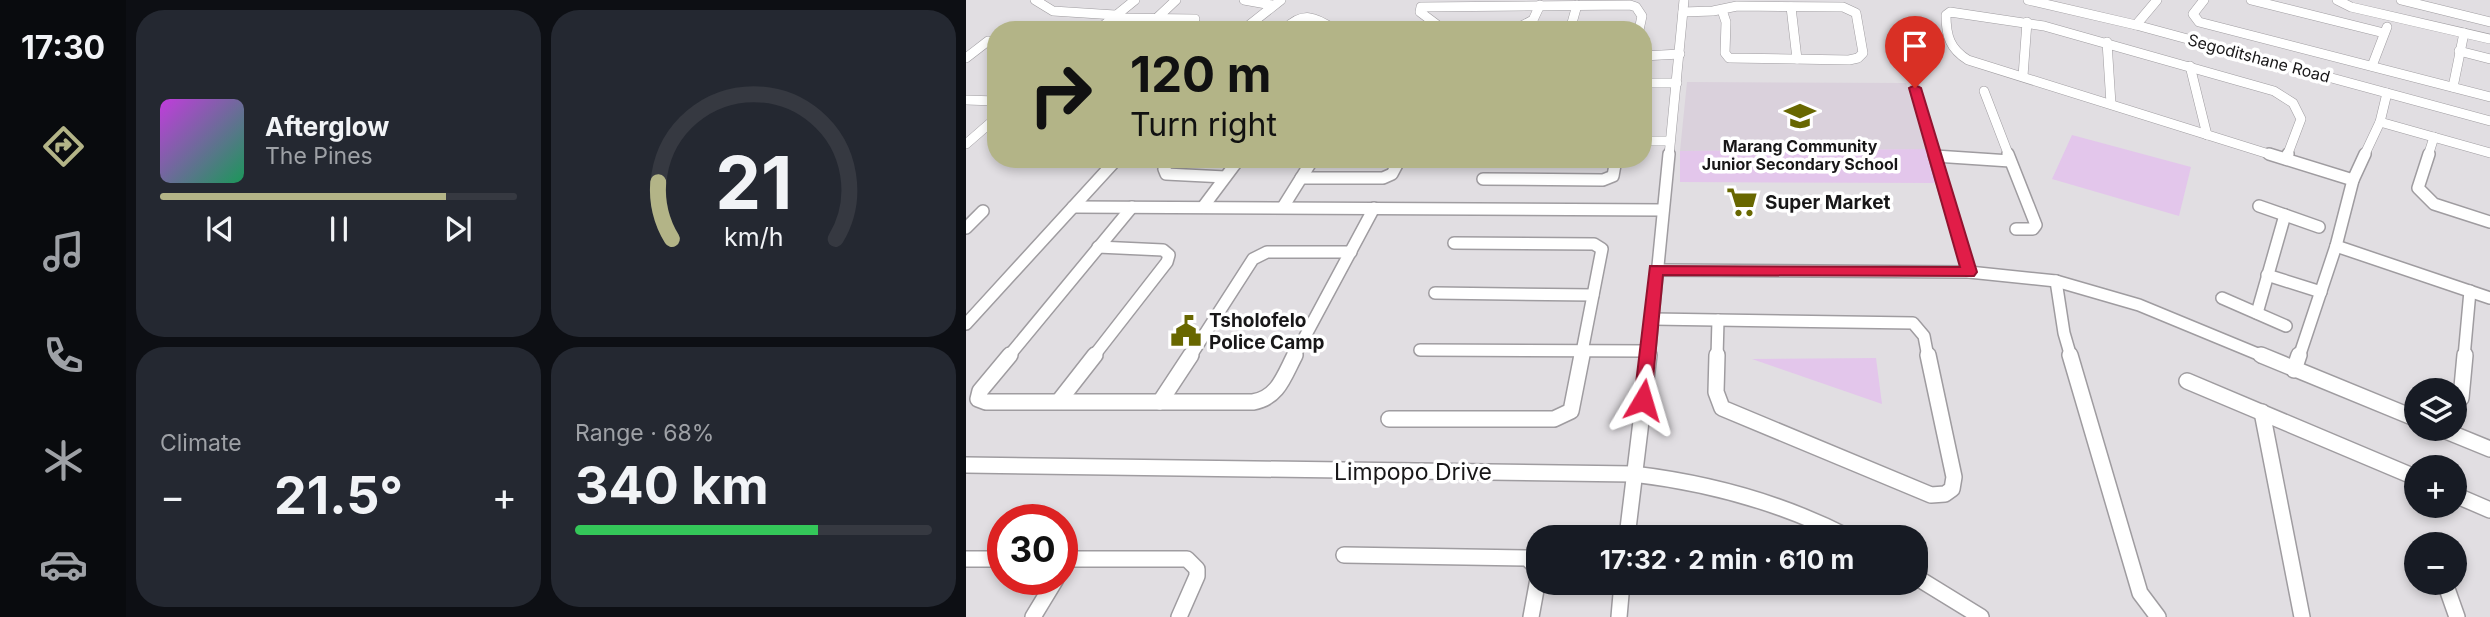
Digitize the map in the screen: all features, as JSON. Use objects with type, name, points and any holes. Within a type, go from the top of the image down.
[{"type":"street","points":[[1035,0],[1053,11],[1113,17],[1195,19]]},
{"type":"street","points":[[1108,21],[1135,0]]},
{"type":"street","points":[[1158,18],[1176,0]]},
{"type":"street","points":[[1244,0],[1269,3],[1281,0]]},
{"type":"street","name":"Segoditshane Road","points":[[2028,0],[2136,25],[2490,121]]},
{"type":"street","points":[[2136,25],[2157,0]]},
{"type":"street","points":[[2204,0],[2193,14],[2199,22],[2490,97]]},
{"type":"street","points":[[2251,0],[2384,33]]},
{"type":"street","points":[[2337,0],[2345,5],[2490,39]]},
{"type":"street","points":[[2401,0],[2490,22]]},
{"type":"street","points":[[1245,21],[1269,3]]},
{"type":"street","points":[[1252,21],[1269,3]]},
{"type":"street","points":[[1530,21],[1540,5]]},
{"type":"street","points":[[1573,21],[1577,5]]},
{"type":"street","points":[[1628,525],[1653,319],[1684,6],[1722,10],[1737,6],[1843,7],[1853,10],[1863,53],[1858,58],[1849,60],[1729,58],[1725,53],[1726,22],[1722,10]]},
{"type":"street","points":[[1432,21],[1420,12],[1421,7],[1636,7],[1642,16],[1641,21]]},
{"type":"street","points":[[1791,7],[1797,59]]},
{"type":"street","points":[[2286,159],[2301,120],[2293,103],[2263,87],[2027,22],[1950,12],[1946,15],[1945,33],[1960,55],[2207,135],[2353,180]]},
{"type":"street","points":[[1293,21],[1308,15],[1322,21]]},
{"type":"street","points":[[2372,66],[2392,16]]},
{"type":"street","points":[[2023,76],[2027,22]]},
{"type":"street","points":[[2453,87],[2464,33]]},
{"type":"street","points":[[966,58],[987,42]]},
{"type":"street","points":[[2107,42],[2112,104]]},
{"type":"street","points":[[2459,51],[2490,59]]},
{"type":"street","points":[[1652,56],[1680,54]]},
{"type":"street","points":[[2190,66],[2207,135]]},
{"type":"street","points":[[1652,83],[1677,83]]},
{"type":"street","points":[[1915,88],[1969,272]]},
{"type":"street","points":[[1983,91],[2036,225],[2033,229],[2016,229]]},
{"type":"street","points":[[2294,370],[2336,246],[2353,180],[2379,122],[2387,93]]},
{"type":"street","points":[[966,100],[987,101]]},
{"type":"street","points":[[2379,122],[2490,153]]},
{"type":"street","points":[[966,144],[987,127]]},
{"type":"street","points":[[2434,137],[2418,188],[2434,204],[2490,222]]},
{"type":"street","points":[[1652,141],[1670,141]]},
{"type":"street","points":[[1935,156],[2010,161]]},
{"type":"street","points":[[966,324],[1109,168]]},
{"type":"street","points":[[1165,168],[1170,176],[1225,177]]},
{"type":"street","points":[[1203,207],[1232,168]]},
{"type":"street","points":[[1283,207],[1307,168]]},
{"type":"street","points":[[1301,178],[1383,178],[1392,174],[1395,168]]},
{"type":"street","points":[[1483,179],[1603,180],[1613,176],[1614,168]]},
{"type":"street","points":[[1073,206],[1663,210]]},
{"type":"street","points":[[2259,206],[2319,227]]},
{"type":"street","points":[[1132,207],[978,399],[986,402],[1253,402],[1272,396],[1374,208]]},
{"type":"street","points":[[966,228],[984,211]]},
{"type":"street","points":[[2256,313],[2285,215]]},
{"type":"street","points":[[1389,419],[1554,419],[1571,411],[1602,249],[1599,245],[1454,243]]},
{"type":"street","points":[[2336,246],[2490,298]]},
{"type":"street","points":[[1059,401],[1167,262],[1169,255],[1163,250],[1098,247]]},
{"type":"street","points":[[1160,402],[1253,259],[1259,254],[1351,252]]},
{"type":"street","points":[[1656,270],[1969,272],[2056,281],[2139,304],[2404,414]]},
{"type":"street","points":[[2267,275],[2321,292]]},
{"type":"street","points":[[2056,281],[2064,333],[2140,593],[2158,617]]},
{"type":"street","points":[[2462,378],[2470,291]]},
{"type":"street","points":[[1435,293],[1593,295]]},
{"type":"street","points":[[2222,298],[2286,326]]},
{"type":"street","points":[[1653,319],[1907,322],[1918,326],[1924,336],[1954,477],[1952,489],[1945,494],[1931,495],[1722,408],[1716,392],[1718,320]]},
{"type":"street","points":[[1420,350],[1649,351]]},
{"type":"street","points":[[2187,381],[2404,472]]},
{"type":"street","points":[[2262,412],[2302,617]]},
{"type":"street","points":[[2467,440],[2490,449]]},
{"type":"street","name":"Limpopo Drive","points":[[966,465],[1633,474],[1696,482],[1748,495],[1769,501],[1822,525]]},
{"type":"street","points":[[2467,500],[2490,510]]},
{"type":"street","points":[[1345,555],[1526,558]]},
{"type":"street","points":[[966,559],[987,559]]},
{"type":"street","points":[[1078,563],[1187,559],[1193,563],[1197,576],[1179,617]]},
{"type":"street","points":[[1928,584],[1981,617]]},
{"type":"street","points":[[1033,617],[1046,595]]},
{"type":"street","points":[[1531,617],[1535,595]]},
{"type":"street","points":[[1619,617],[1621,595]]},
{"type":"street","points":[[2449,595],[2457,617]]},
{"type":"shaded area","name":"Marang Community Junior Secondary School","points":[[1687,82],[1906,83],[1926,149],[1680,151]]},
{"type":"shaded area","points":[[2072,135],[2191,167],[2179,216],[2052,179]]},
{"type":"shaded area","points":[[1926,149],[1936,183],[1680,182],[1680,151]]},
{"type":"shaded area","points":[[1876,358],[1882,404],[1752,359]]},
{"type":"place","name":"Marang Community Junior Secondary School","points":[[1800,116]]},
{"type":"place","name":"Super Market","points":[[1742,202]]},
{"type":"place","name":"Tsholofelo Police Camp","points":[[1186,331]]},
{"type":"route","points":[[1643,400],[1656,270],[1969,272],[1915,88]]}]
